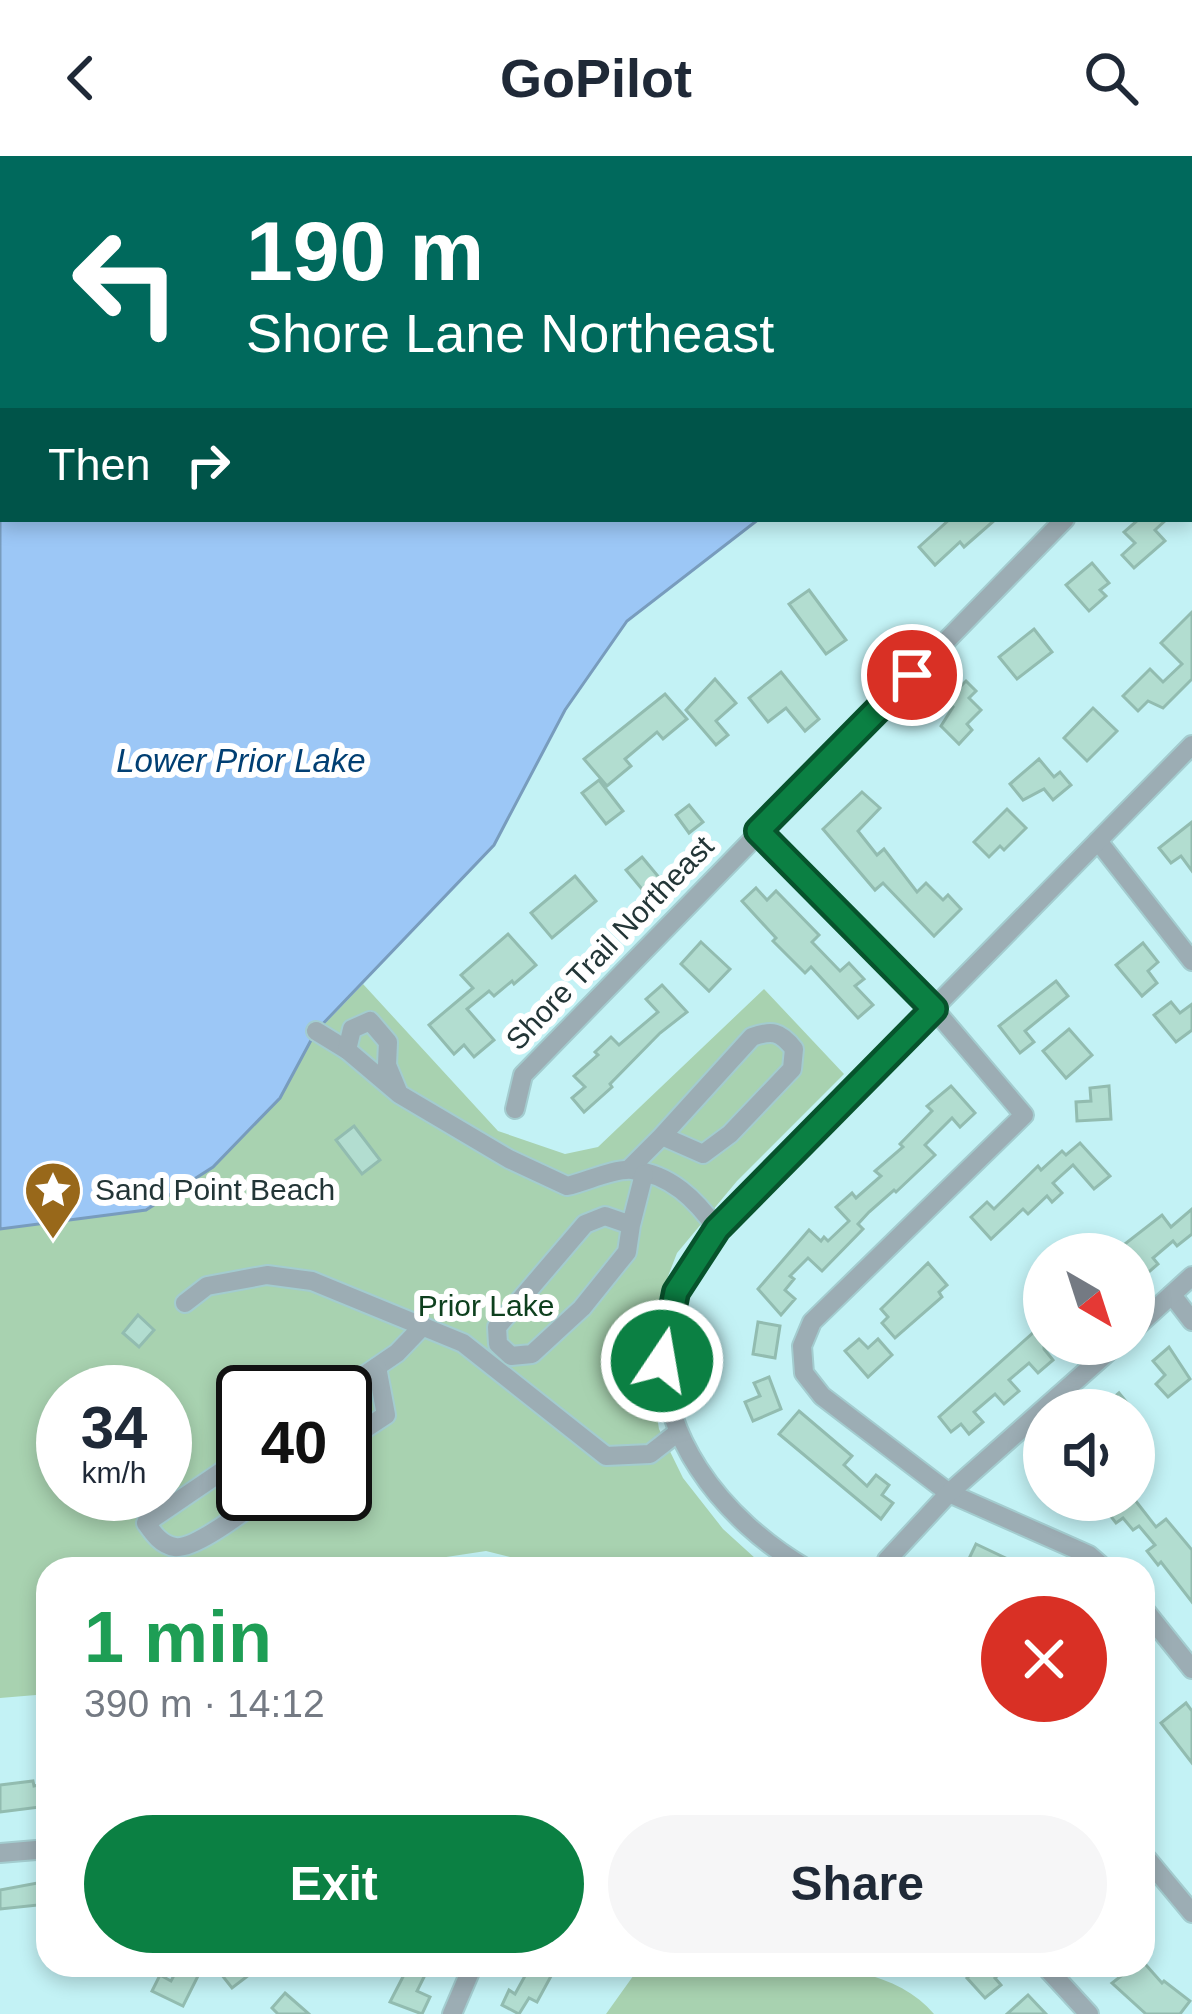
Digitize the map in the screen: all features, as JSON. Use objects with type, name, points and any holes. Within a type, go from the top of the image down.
[{"type":"street","name":"Shore Trail Northeast","points":[[515,1109],[524,1075],[1062,522]]},
{"type":"street","points":[[787,1557],[768,1546],[707,1481],[677,1433],[662,1361],[676,1292],[717,1229],[1192,745]]},
{"type":"street","points":[[758,831],[934,1009],[1024,1115],[812,1322],[802,1346],[804,1373],[822,1396],[949,1492],[1091,1557]]},
{"type":"street","points":[[1098,841],[1192,961]]},
{"type":"street","points":[[347,1050],[352,1029],[370,1022],[388,1042],[387,1065],[399,1094]]},
{"type":"street","points":[[316,1031],[347,1050],[399,1094],[509,1159],[567,1186],[637,1171],[668,1180],[696,1200],[717,1229]]},
{"type":"street","points":[[631,1226],[605,1216],[585,1224],[496,1327],[498,1344],[511,1356],[532,1354],[582,1308],[627,1252],[631,1226],[637,1171],[662,1136],[752,1037],[770,1031],[783,1035],[794,1049],[792,1069],[730,1134],[703,1154],[662,1136]]},
{"type":"street","points":[[185,1303],[207,1286],[267,1275],[312,1281],[463,1343],[606,1456],[650,1454],[677,1433]]},
{"type":"street","points":[[1155,1310],[1192,1276]]},
{"type":"street","points":[[1172,1295],[1192,1321]]},
{"type":"street","points":[[372,1370],[421,1328]]},
{"type":"street","points":[[890,1557],[949,1492],[1093,1365]]},
{"type":"street","points":[[372,1424],[386,1415],[377,1367]]},
{"type":"street","points":[[216,1475],[146,1522],[160,1540],[176,1548],[193,1544],[228,1521]]},
{"type":"street","points":[[1155,1623],[1192,1669]]},
{"type":"street","points":[[0,1853],[36,1851]]},
{"type":"street","points":[[1155,1868],[1192,1913]]},
{"type":"street","points":[[452,2014],[467,1977]]},
{"type":"street","points":[[1055,1977],[1089,2014]]},
{"type":"green space","name":"Prior Lake","points":[[363,984],[498,1131],[565,1154],[598,1147],[764,989],[844,1074],[737,1181],[677,1253],[653,1315],[649,1368],[659,1429],[683,1478],[723,1529],[754,1557],[510,1557],[486,1551],[446,1557],[36,1557],[36,1695],[0,1698],[0,1229],[146,1210]]},
{"type":"green space","points":[[632,1977],[876,1977],[908,1992],[934,2014],[606,2014]]},
{"type":"water","name":"Lower Prior Lake","points":[[0,522],[755,522],[627,621],[565,710],[494,845],[316,1031],[280,1098],[213,1167],[146,1210],[0,1229]]},
{"type":"building","points":[[947,522],[993,522],[935,565],[919,547]]},
{"type":"building","points":[[1136,522],[1164,522],[1155,530],[1165,541],[1134,568],[1122,555],[1135,543],[1124,532]]},
{"type":"building","points":[[1092,563],[1109,583],[1100,590],[1106,596],[1089,611],[1066,585]]},
{"type":"building","points":[[809,590],[846,640],[826,654],[789,604]]},
{"type":"building","points":[[1192,612],[1192,679],[1163,708],[1148,701],[1138,711],[1123,696],[1150,669],[1163,682],[1182,664],[1161,643]]},
{"type":"building","points":[[1034,629],[1052,652],[1017,679],[999,657]]},
{"type":"building","points":[[781,672],[819,719],[805,731],[786,708],[768,722],[749,698]]},
{"type":"building","points":[[715,679],[736,703],[716,721],[728,735],[716,745],[686,710]]},
{"type":"building","points":[[966,681],[976,691],[969,698],[981,710],[967,724],[972,730],[959,744],[941,726],[953,707],[946,701]]},
{"type":"building","points":[[665,694],[687,719],[663,739],[657,732],[625,759],[631,766],[607,786],[584,759]]},
{"type":"building","points":[[1093,708],[1117,731],[1087,761],[1064,738]]},
{"type":"building","points":[[1039,759],[1054,777],[1060,772],[1071,785],[1053,800],[1044,789],[1023,800],[1010,784]]},
{"type":"building","points":[[599,780],[623,811],[606,824],[582,793]]},
{"type":"building","points":[[862,792],[880,808],[858,831],[877,855],[884,849],[917,892],[926,883],[961,909],[934,936],[883,883],[875,890],[823,829]]},
{"type":"building","points":[[689,805],[703,822],[689,833],[676,815]]},
{"type":"building","points":[[1007,809],[1026,828],[1004,850],[1000,846],[989,857],[974,842]]},
{"type":"building","points":[[1192,822],[1192,871],[1181,856],[1171,863],[1159,848]]},
{"type":"building","points":[[642,857],[662,881],[646,894],[626,870]]},
{"type":"building","points":[[575,876],[596,901],[552,938],[531,913]]},
{"type":"building","points":[[756,888],[767,900],[776,891],[819,935],[812,942],[840,971],[849,963],[864,979],[855,986],[873,1005],[858,1018],[811,967],[805,973],[773,941],[776,938],[742,901]]},
{"type":"building","points":[[508,934],[536,965],[514,984],[512,981],[494,996],[489,991],[467,1009],[494,1040],[474,1057],[464,1045],[454,1054],[429,1025],[473,988],[461,975]]},
{"type":"building","points":[[701,942],[730,969],[709,991],[681,964]]},
{"type":"building","points":[[1143,943],[1158,962],[1148,971],[1157,983],[1142,996],[1116,965]]},
{"type":"building","points":[[1056,981],[1068,996],[1025,1031],[1034,1042],[1020,1053],[999,1026]]},
{"type":"building","points":[[662,985],[687,1012],[660,1033],[584,1112],[572,1098],[585,1087],[574,1076],[611,1037],[619,1045],[658,1012],[646,999]]},
{"type":"building","points":[[1171,1002],[1180,1013],[1192,1004],[1192,1030],[1176,1042],[1154,1015]]},
{"type":"building","points":[[1069,1029],[1092,1055],[1066,1078],[1043,1051]]},
{"type":"building","points":[[951,1086],[975,1113],[960,1127],[952,1118],[925,1145],[935,1155],[869,1212],[858,1224],[863,1229],[822,1271],[808,1258],[790,1276],[794,1279],[785,1290],[795,1299],[781,1315],[758,1289],[809,1230],[828,1241],[849,1221],[836,1207],[852,1193],[856,1198],[881,1176],[875,1171],[903,1147],[900,1144],[932,1111],[927,1106]]},
{"type":"building","points":[[1109,1086],[1111,1119],[1077,1121],[1076,1102],[1091,1101],[1090,1088]]},
{"type":"building","points":[[354,1126],[380,1160],[362,1174],[336,1140]]},
{"type":"building","points":[[1080,1143],[1110,1176],[1094,1189],[1073,1165],[1053,1183],[1062,1193],[1052,1202],[1047,1196],[1028,1214],[1023,1209],[991,1239],[971,1217],[987,1202],[994,1209],[1038,1166],[1041,1170],[1062,1151],[1066,1155]]},
{"type":"building","points":[[1192,1209],[1192,1234],[1177,1246],[1173,1241],[1155,1256],[1155,1233],[1139,1233],[1162,1215],[1171,1227]]},
{"type":"building","points":[[928,1263],[947,1285],[939,1292],[942,1297],[895,1338],[882,1323],[888,1317],[881,1309]]},
{"type":"building","points":[[138,1315],[154,1330],[139,1347],[123,1333]]},
{"type":"building","points":[[758,1322],[780,1326],[775,1358],[753,1354]]},
{"type":"building","points":[[859,1339],[868,1348],[878,1339],[892,1355],[868,1377],[845,1351]]},
{"type":"building","points":[[1023,1342],[1023,1365],[1027,1365],[1009,1380],[1019,1391],[1004,1404],[995,1394],[974,1412],[983,1422],[969,1434],[961,1424],[951,1432],[939,1417]]},
{"type":"building","points":[[1169,1347],[1190,1379],[1168,1397],[1156,1384],[1165,1375],[1155,1359]]},
{"type":"building","points":[[769,1377],[781,1409],[753,1421],[745,1402],[760,1396],[754,1383]]},
{"type":"building","points":[[799,1411],[852,1456],[844,1465],[867,1486],[876,1475],[889,1485],[882,1495],[893,1503],[881,1519],[779,1434]]},
{"type":"building","points":[[1166,1519],[1192,1550],[1192,1602],[1147,1551],[1155,1545],[1139,1526],[1133,1530],[1126,1521],[1151,1521],[1156,1527]]},
{"type":"building","points":[[976,1544],[1004,1557],[970,1557]]},
{"type":"building","points":[[1186,1703],[1192,1711],[1192,1763],[1161,1723]]},
{"type":"building","points":[[33,1781],[36,1808],[0,1812],[0,1785]]},
{"type":"building","points":[[36,1883],[36,1905],[0,1909],[0,1890]]},
{"type":"building","points":[[1155,1975],[1190,2001],[1180,2014],[1146,2014],[1112,1983],[1120,1977]]},
{"type":"building","points":[[159,1977],[171,1981],[173,1977],[198,1977],[183,2006],[152,1991]]},
{"type":"building","points":[[223,1977],[246,1977],[232,1988]]},
{"type":"building","points":[[403,1977],[424,1977],[417,1991],[430,1997],[422,2014],[390,2002]]},
{"type":"building","points":[[524,1977],[551,1977],[537,2002],[529,1998],[519,2014],[502,2005],[509,1990],[515,1994]]},
{"type":"building","points":[[996,1977],[1001,1985],[985,1998],[967,1978]]},
{"type":"building","points":[[285,1993],[309,2014],[278,2014],[272,2008]]},
{"type":"building","points":[[1028,1995],[1046,2014],[1007,2014]]},
{"type":"place","name":"Sand Point Beach","points":[[53,1241]]},
{"type":"route","points":[[662,1361],[676,1292],[717,1229],[934,1009],[758,831],[912,675]]}]
